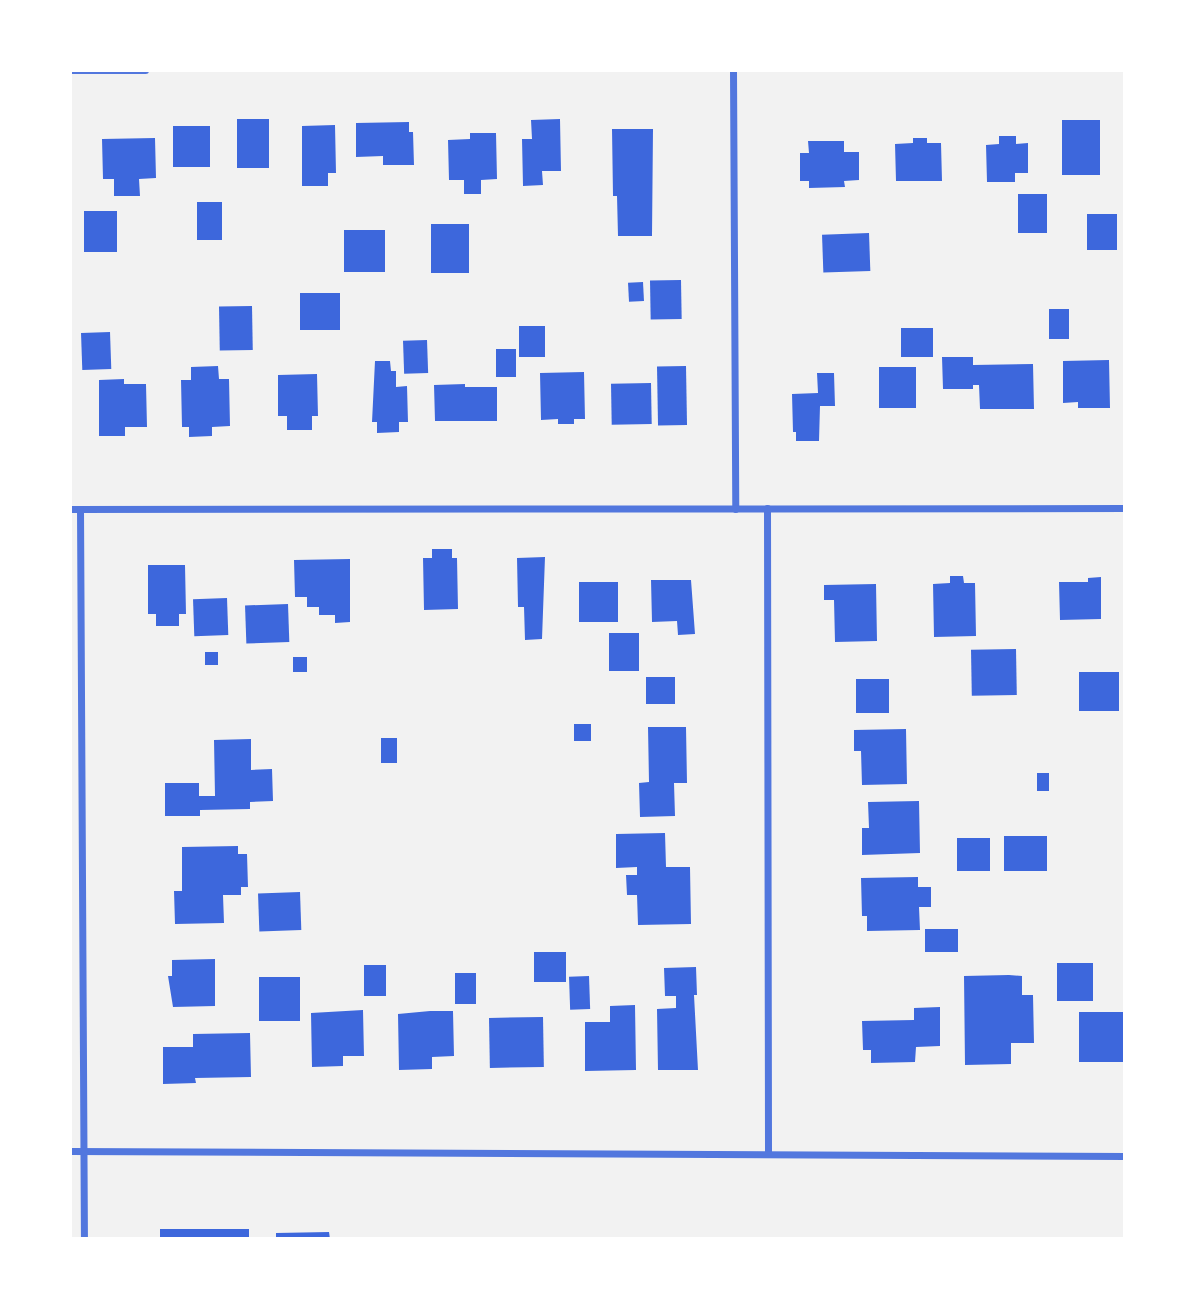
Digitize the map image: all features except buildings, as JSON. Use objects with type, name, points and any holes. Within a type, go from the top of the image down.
[{"type":"street","points":[[70,70],[145,70]]},
{"type":"street","points":[[733,70],[735,509]]},
{"type":"street","points":[[767,508],[768,1152]]},
{"type":"street","points":[[70,509],[1125,508]]},
{"type":"street","points":[[80,509],[84,1239]]},
{"type":"street","points":[[70,1151],[768,1152],[1125,1156]]}]
